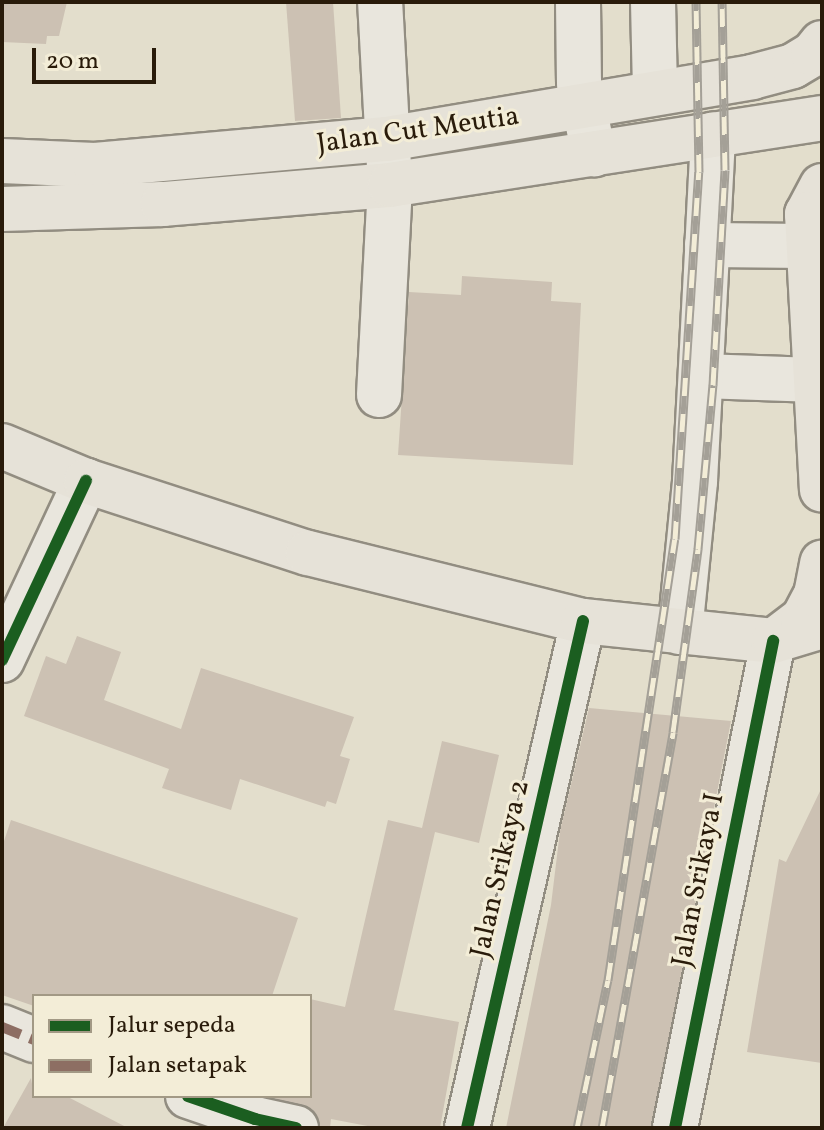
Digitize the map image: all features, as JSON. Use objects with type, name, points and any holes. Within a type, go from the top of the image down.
[{"type":"main road","name":"Jalan Cut Meutia","points":[[2,161],[95,165],[387,139],[752,77],[793,66],[813,54],[822,43]]},
{"type":"main road","name":"Jalan Cut Meutia","points":[[2,209],[163,204],[390,185],[822,118]]},
{"type":"main road","points":[[822,186],[807,214],[822,490]]},
{"type":"main road","points":[[2,446],[86,481],[308,553],[583,621],[773,641],[822,626]]},
{"type":"main road","points":[[773,641],[803,619],[816,595],[822,563]]},
{"type":"street","points":[[379,395],[390,185],[380,2]]},
{"type":"street","points":[[578,2],[579,83],[594,154]]},
{"type":"street","points":[[653,2],[655,92]]},
{"type":"street","points":[[680,632],[702,376],[713,134]]},
{"type":"street","points":[[707,245],[809,246]]},
{"type":"street","points":[[702,376],[816,380]]},
{"type":"street","points":[[2,660],[86,481]]},
{"type":"street","name":"Jalan Srikaya 2","points":[[467,1128],[583,621]]},
{"type":"street","name":"Jalan Srikaya I","points":[[675,1128],[773,641]]},
{"type":"street","points":[[2,1027],[32,1039]]},
{"type":"street","points":[[194,1098],[255,1119],[296,1128]]},
{"type":"building","points":[[2,2],[67,2],[59,36],[47,36],[46,44],[2,42]]},
{"type":"building","points":[[286,2],[333,2],[341,118],[295,121]]},
{"type":"building","points":[[462,276],[552,282],[551,301],[581,303],[573,465],[398,455],[409,292],[461,295]]},
{"type":"building","points":[[77,636],[121,652],[104,700],[181,729],[201,668],[354,717],[340,756],[350,759],[336,804],[327,801],[325,807],[240,779],[231,810],[162,788],[169,769],[24,716],[46,656],[66,664]]},
{"type":"building","points":[[589,708],[731,721],[651,1128],[506,1128],[551,905],[560,831]]},
{"type":"building","points":[[442,741],[499,755],[479,843],[435,832],[394,1010],[459,1022],[440,1128],[378,1128],[331,1119],[330,1128],[320,1128],[312,1109],[274,1098],[312,1098],[312,999],[345,1007],[388,820],[422,828]]},
{"type":"building","points":[[822,787],[822,1063],[747,1052],[779,859],[786,862]]},
{"type":"building","points":[[11,820],[298,918],[273,994],[32,994],[32,1005],[2,995],[2,847]]},
{"type":"building","points":[[31,1078],[32,1098],[70,1098],[128,1128],[3,1128]]},
{"type":"railway","points":[[577,1128],[608,980],[675,539],[699,172],[696,2]]},
{"type":"railway","points":[[602,1128],[673,732],[698,549],[713,385],[725,170],[722,2]]},
{"type":"marked path","points":[[2,1027],[32,1039]]},
{"type":"cycle path","points":[[2,660],[86,481]]},
{"type":"cycle path","points":[[467,1128],[583,621]]},
{"type":"cycle path","points":[[675,1128],[773,641]]},
{"type":"cycle path","points":[[194,1098],[255,1119],[296,1128]]}]
